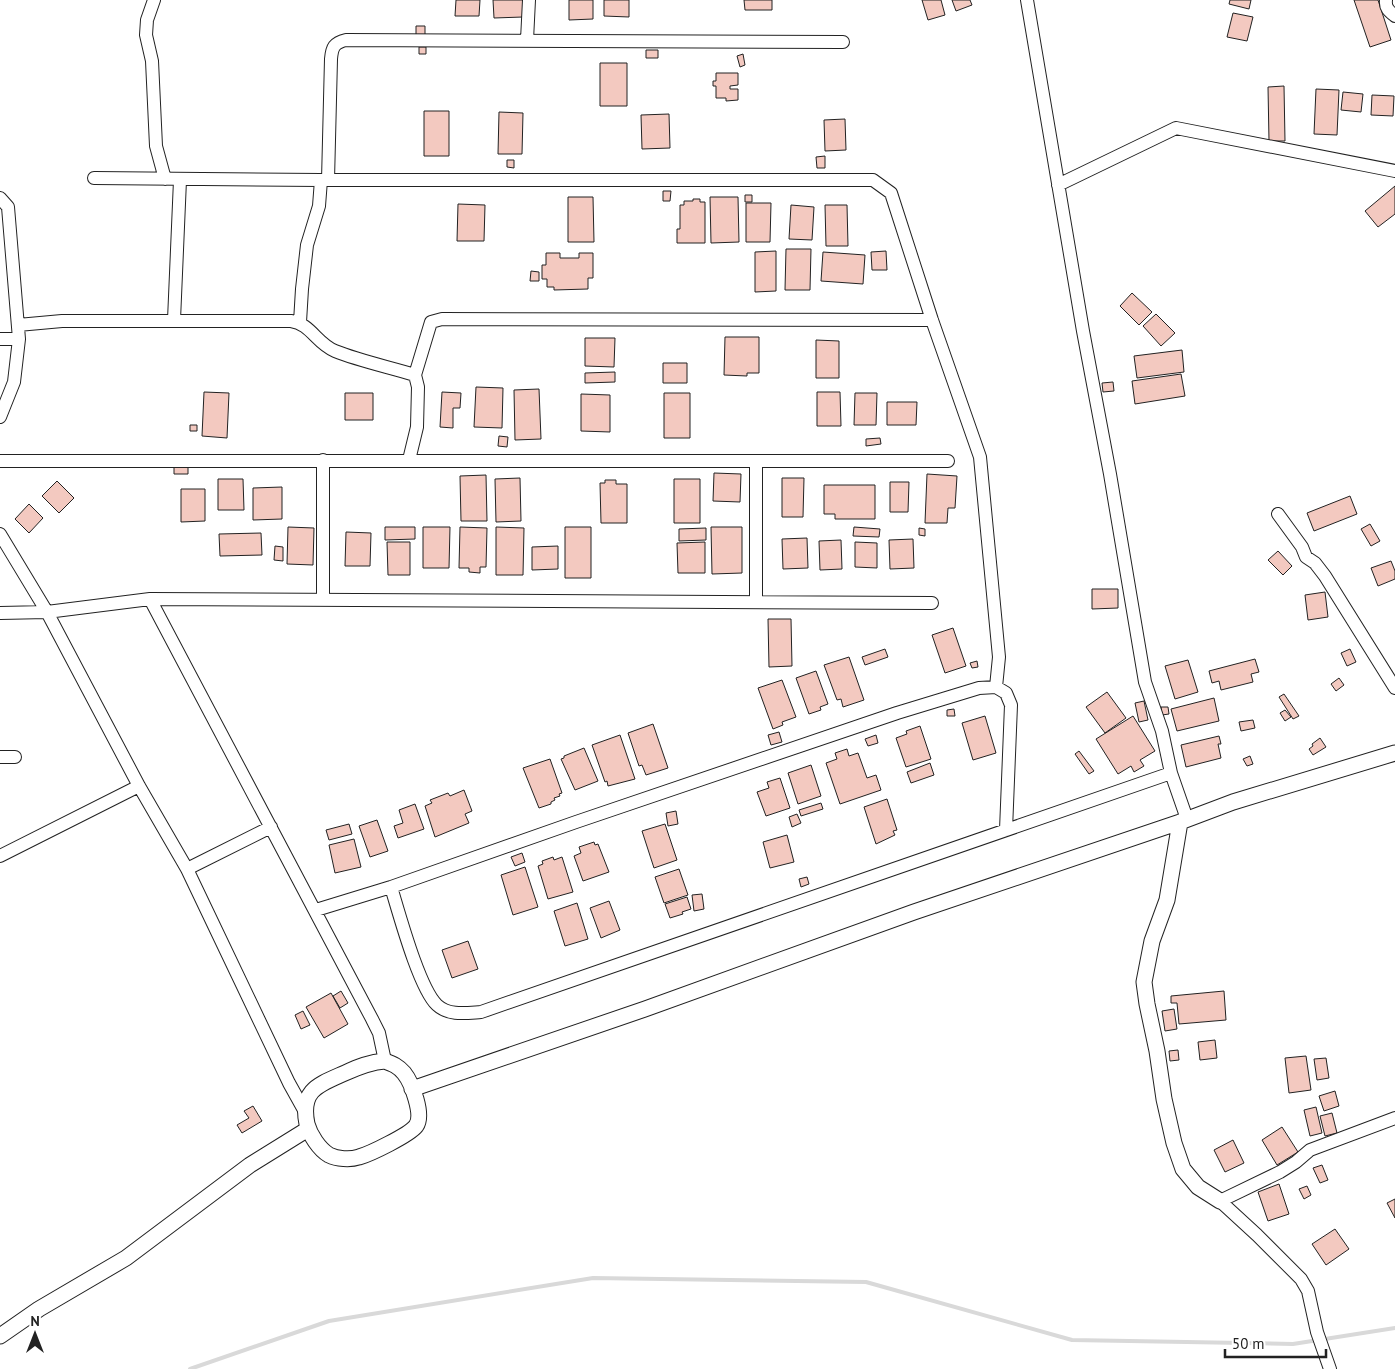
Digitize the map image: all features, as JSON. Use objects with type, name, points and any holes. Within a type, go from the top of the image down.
[{"type":"street","points":[[154,0],[147,20],[146,35],[152,61],[156,146],[165,179]]},
{"type":"street","points":[[527,40],[529,0]]},
{"type":"street","points":[[1027,0],[1145,682],[1162,731],[1184,821],[1167,900],[1152,940],[1144,982],[1164,1099],[1183,1169],[1198,1187],[1220,1202],[1258,1236],[1301,1279],[1308,1291],[1317,1332],[1330,1369]]},
{"type":"street","points":[[1386,0],[1386,5],[1395,16]]},
{"type":"street","points":[[300,322],[307,245],[325,180],[330,59],[332,48],[336,43],[346,40],[844,42]]},
{"type":"street","points":[[1058,185],[1176,128],[1395,171]]},
{"type":"street","points":[[94,178],[180,180],[872,180],[891,193],[932,320],[980,457],[999,658],[996,687]]},
{"type":"street","points":[[174,320],[180,180]]},
{"type":"street","points":[[0,198],[8,207],[19,339],[14,382],[0,417]]},
{"type":"street","points":[[409,460],[417,427],[418,387],[414,375],[431,322],[442,319],[932,320]]},
{"type":"street","points":[[18,325],[62,320],[300,322],[308,328],[318,341],[334,350],[414,375]]},
{"type":"street","points":[[0,339],[19,339]]},
{"type":"street","points":[[0,460],[948,461]]},
{"type":"street","points":[[323,460],[323,600]]},
{"type":"street","points":[[756,461],[756,602]]},
{"type":"street","points":[[1278,514],[1302,547],[1306,557],[1315,563],[1325,576],[1395,688]]},
{"type":"street","points":[[0,534],[47,612],[139,786],[187,869],[289,1083],[304,1110],[308,1129],[319,1146],[330,1155],[343,1159],[359,1158],[410,1133],[417,1124],[419,1116],[412,1089],[405,1074],[396,1065],[385,1061],[371,1062],[320,1084],[309,1096],[304,1110]]},
{"type":"street","points":[[150,599],[379,1032],[385,1061]]},
{"type":"street","points":[[0,613],[47,612],[150,599],[932,603]]},
{"type":"street","points":[[316,910],[391,887],[630,803],[897,713],[979,688],[996,687],[1006,693],[1011,705],[1006,830]]},
{"type":"street","points":[[412,1089],[645,1009],[914,912],[1184,821],[1233,802],[1395,753]]},
{"type":"street","points":[[0,757],[15,757]]},
{"type":"street","points":[[391,887],[423,985],[437,1005],[457,1014],[481,1012],[1171,773]]},
{"type":"street","points":[[0,856],[139,786]]},
{"type":"street","points":[[187,869],[271,827]]},
{"type":"street","points":[[1220,1202],[1280,1172],[1310,1150],[1395,1118]]},
{"type":"street","points":[[0,1336],[39,1309],[126,1258],[250,1164],[308,1129]]},
{"type":"building","points":[[456,0],[480,0],[479,16],[455,16]]},
{"type":"building","points":[[493,0],[523,0],[523,17],[494,18]]},
{"type":"building","points":[[569,0],[593,0],[593,19],[569,20]]},
{"type":"building","points":[[604,0],[629,0],[629,17],[604,16]]},
{"type":"building","points":[[744,0],[772,0],[772,10],[745,10]]},
{"type":"building","points":[[922,0],[941,0],[945,15],[928,20]]},
{"type":"building","points":[[952,0],[970,0],[972,5],[956,11]]},
{"type":"building","points":[[1230,0],[1251,0],[1249,9],[1229,4]]},
{"type":"building","points":[[1354,0],[1378,0],[1391,40],[1370,47]]},
{"type":"building","points":[[1233,13],[1253,17],[1247,41],[1227,37]]},
{"type":"building","points":[[416,26],[425,26],[425,36],[416,36]]},
{"type":"building","points":[[419,47],[426,47],[426,54],[419,54]]},
{"type":"building","points":[[646,50],[658,50],[658,58],[646,58]]},
{"type":"building","points":[[743,54],[745,65],[740,67],[737,56]]},
{"type":"building","points":[[600,63],[627,63],[627,106],[600,106]]},
{"type":"building","points":[[716,73],[738,73],[738,85],[730,86],[730,89],[738,89],[738,100],[726,101],[726,98],[716,98],[716,86],[713,86],[713,81],[716,81]]},
{"type":"building","points":[[1284,86],[1285,141],[1269,141],[1268,87]]},
{"type":"building","points":[[1316,89],[1339,90],[1337,135],[1314,134]]},
{"type":"building","points":[[1343,92],[1363,94],[1361,112],[1341,110]]},
{"type":"building","points":[[1372,95],[1394,96],[1393,116],[1371,115]]},
{"type":"building","points":[[424,111],[449,111],[449,156],[424,156]]},
{"type":"building","points":[[499,112],[523,113],[522,154],[498,154]]},
{"type":"building","points":[[669,114],[670,148],[642,149],[641,115]]},
{"type":"building","points":[[845,119],[846,150],[825,151],[824,120]]},
{"type":"building","points":[[825,156],[825,168],[817,168],[816,157]]},
{"type":"building","points":[[507,160],[514,160],[514,168],[507,167]]},
{"type":"building","points":[[1395,186],[1395,214],[1378,227],[1365,211]]},
{"type":"building","points":[[663,191],[671,191],[670,201],[663,201]]},
{"type":"building","points":[[745,195],[752,195],[752,202],[745,202]]},
{"type":"building","points":[[568,197],[593,197],[594,242],[568,242]]},
{"type":"building","points":[[710,197],[738,197],[739,242],[711,243]]},
{"type":"building","points":[[693,199],[700,199],[700,202],[705,202],[705,243],[677,243],[677,229],[680,229],[680,205],[684,205],[684,201],[693,201]]},
{"type":"building","points":[[746,203],[771,203],[770,242],[746,242]]},
{"type":"building","points":[[458,204],[485,205],[484,241],[457,241]]},
{"type":"building","points":[[791,205],[814,207],[812,240],[789,239]]},
{"type":"building","points":[[825,205],[847,205],[848,246],[826,246]]},
{"type":"building","points":[[786,249],[811,249],[810,290],[785,290]]},
{"type":"building","points":[[776,251],[776,291],[755,292],[755,252]]},
{"type":"building","points":[[886,251],[887,270],[872,270],[871,252]]},
{"type":"building","points":[[823,252],[865,255],[863,284],[821,281]]},
{"type":"building","points":[[546,253],[560,253],[560,258],[579,258],[579,253],[593,253],[593,278],[588,278],[588,289],[554,290],[554,287],[547,287],[547,279],[542,279],[542,265],[546,265]]},
{"type":"building","points":[[531,271],[539,272],[539,281],[530,281]]},
{"type":"building","points":[[1132,293],[1152,312],[1139,325],[1120,306]]},
{"type":"building","points":[[1156,314],[1175,333],[1161,346],[1143,326]]},
{"type":"building","points":[[725,337],[759,337],[759,373],[747,373],[747,376],[724,375]]},
{"type":"building","points":[[585,338],[615,338],[614,367],[585,366]]},
{"type":"building","points":[[816,340],[839,341],[839,378],[816,378]]},
{"type":"building","points":[[1182,350],[1184,372],[1137,378],[1134,356]]},
{"type":"building","points":[[663,363],[687,363],[687,383],[663,383]]},
{"type":"building","points":[[615,372],[615,382],[585,383],[585,373]]},
{"type":"building","points":[[1181,374],[1185,396],[1135,404],[1132,381]]},
{"type":"building","points":[[1113,382],[1114,391],[1103,392],[1102,383]]},
{"type":"building","points":[[476,387],[503,388],[502,428],[474,427]]},
{"type":"building","points":[[539,389],[541,439],[515,440],[514,390]]},
{"type":"building","points":[[204,392],[229,393],[227,438],[202,436]]},
{"type":"building","points":[[442,392],[461,393],[460,408],[453,408],[453,428],[440,427]]},
{"type":"building","points":[[817,392],[840,392],[841,426],[817,426]]},
{"type":"building","points":[[345,393],[373,393],[373,420],[345,420]]},
{"type":"building","points":[[664,393],[690,393],[690,438],[664,438]]},
{"type":"building","points":[[855,393],[877,393],[876,425],[854,425]]},
{"type":"building","points":[[581,394],[610,395],[610,432],[581,431]]},
{"type":"building","points":[[887,402],[917,402],[916,425],[887,425]]},
{"type":"building","points":[[190,425],[197,425],[197,431],[190,431]]},
{"type":"building","points":[[499,436],[508,437],[507,447],[498,446]]},
{"type":"building","points":[[880,438],[881,444],[866,446],[866,439]]},
{"type":"building","points":[[174,467],[188,467],[188,474],[174,474]]},
{"type":"building","points":[[714,473],[741,474],[740,502],[713,501]]},
{"type":"building","points":[[927,474],[957,476],[955,508],[948,508],[947,523],[925,523]]},
{"type":"building","points":[[486,475],[487,521],[461,521],[460,476]]},
{"type":"building","points":[[520,478],[521,521],[496,522],[495,479]]},
{"type":"building","points":[[782,478],[804,478],[803,517],[782,517]]},
{"type":"building","points":[[218,479],[243,479],[244,510],[218,510]]},
{"type":"building","points":[[674,479],[700,479],[700,523],[674,523]]},
{"type":"building","points":[[605,480],[616,480],[616,484],[627,484],[627,523],[601,523],[600,483],[605,483]]},
{"type":"building","points":[[57,481],[74,498],[59,513],[42,496]]},
{"type":"building","points":[[890,482],[909,482],[908,512],[890,512]]},
{"type":"building","points":[[824,485],[875,485],[875,519],[835,519],[835,514],[824,514]]},
{"type":"building","points":[[282,487],[282,519],[253,520],[253,488]]},
{"type":"building","points":[[181,489],[205,489],[205,521],[181,522]]},
{"type":"building","points":[[1350,496],[1357,514],[1314,531],[1307,513]]},
{"type":"building","points":[[29,504],[43,518],[29,533],[15,519]]},
{"type":"building","points":[[1370,524],[1380,541],[1371,546],[1361,529]]},
{"type":"building","points":[[288,527],[314,528],[313,565],[287,564]]},
{"type":"building","points":[[385,527],[415,527],[415,539],[385,540]]},
{"type":"building","points":[[423,527],[450,527],[449,568],[423,568]]},
{"type":"building","points":[[460,527],[487,528],[486,567],[480,567],[480,573],[469,572],[469,568],[459,568]]},
{"type":"building","points":[[496,527],[524,528],[523,575],[496,575]]},
{"type":"building","points":[[565,527],[591,527],[591,578],[565,578]]},
{"type":"building","points":[[711,527],[742,527],[742,573],[712,574]]},
{"type":"building","points":[[854,527],[880,529],[879,537],[853,536]]},
{"type":"building","points":[[706,528],[706,540],[679,541],[679,529]]},
{"type":"building","points":[[919,528],[925,529],[925,536],[919,535]]},
{"type":"building","points":[[346,532],[371,533],[370,566],[345,566]]},
{"type":"building","points":[[261,533],[262,555],[220,556],[219,534]]},
{"type":"building","points":[[807,538],[808,568],[783,569],[782,539]]},
{"type":"building","points":[[913,539],[914,568],[890,569],[889,540]]},
{"type":"building","points":[[841,540],[842,569],[820,570],[819,541]]},
{"type":"building","points":[[387,542],[410,542],[410,575],[388,575]]},
{"type":"building","points":[[705,542],[705,573],[678,573],[677,543]]},
{"type":"building","points":[[855,542],[877,543],[877,568],[855,567]]},
{"type":"building","points":[[275,546],[283,547],[283,561],[274,560]]},
{"type":"building","points":[[558,546],[558,569],[532,570],[532,547]]},
{"type":"building","points":[[1278,551],[1292,566],[1283,575],[1268,560]]},
{"type":"building","points":[[1391,561],[1395,571],[1395,579],[1378,586],[1371,568]]},
{"type":"building","points":[[1092,589],[1118,589],[1118,608],[1092,609]]},
{"type":"building","points":[[1325,592],[1328,617],[1308,620],[1305,595]]},
{"type":"building","points":[[768,619],[791,619],[792,666],[769,667]]},
{"type":"building","points":[[953,628],[966,666],[945,673],[932,635]]},
{"type":"building","points":[[885,649],[888,657],[865,665],[862,657]]},
{"type":"building","points":[[1350,649],[1356,662],[1347,666],[1341,653]]},
{"type":"building","points":[[849,657],[864,700],[843,707],[841,699],[837,700],[824,665]]},
{"type":"building","points":[[1255,659],[1259,672],[1251,674],[1253,682],[1221,690],[1219,681],[1212,683],[1209,671]]},
{"type":"building","points":[[1188,660],[1198,692],[1175,699],[1165,666]]},
{"type":"building","points":[[977,661],[978,667],[972,668],[970,663]]},
{"type":"building","points":[[816,671],[828,704],[820,707],[821,710],[809,714],[796,678]]},
{"type":"building","points":[[1339,678],[1344,685],[1336,691],[1331,684]]},
{"type":"building","points":[[782,680],[796,717],[782,722],[783,725],[773,729],[758,688]]},
{"type":"building","points":[[1107,692],[1126,718],[1105,733],[1086,707]]},
{"type":"building","points":[[1284,694],[1299,716],[1293,719],[1279,697]]},
{"type":"building","points":[[1214,698],[1219,721],[1177,731],[1171,709]]},
{"type":"building","points":[[1144,701],[1148,720],[1139,722],[1135,703]]},
{"type":"building","points":[[1161,707],[1168,707],[1169,714],[1162,715]]},
{"type":"building","points":[[954,709],[955,716],[947,716],[947,710]]},
{"type":"building","points":[[1285,710],[1291,717],[1285,721],[1280,713]]},
{"type":"building","points":[[985,716],[996,753],[973,760],[962,723]]},
{"type":"building","points":[[1133,716],[1155,751],[1140,760],[1144,766],[1134,772],[1131,766],[1118,774],[1096,739]]},
{"type":"building","points":[[1253,720],[1255,728],[1241,731],[1239,722]]},
{"type":"building","points":[[653,724],[668,768],[646,775],[642,765],[639,766],[628,733]]},
{"type":"building","points":[[920,726],[931,759],[906,767],[896,738],[907,734],[906,731]]},
{"type":"building","points":[[779,732],[782,742],[771,745],[768,735]]},
{"type":"building","points":[[620,735],[635,779],[608,786],[592,745]]},
{"type":"building","points":[[876,735],[878,743],[868,746],[865,739]]},
{"type":"building","points":[[1219,736],[1221,744],[1218,744],[1221,758],[1186,767],[1181,745]]},
{"type":"building","points":[[1320,738],[1326,747],[1313,755],[1309,749]]},
{"type":"building","points":[[584,748],[598,781],[575,790],[561,759]]},
{"type":"building","points":[[847,749],[849,756],[858,753],[867,778],[876,775],[881,790],[840,804],[826,763],[837,759],[835,753]]},
{"type":"building","points":[[1079,751],[1094,771],[1089,774],[1075,754]]},
{"type":"building","points":[[1250,756],[1253,764],[1247,766],[1243,759]]},
{"type":"building","points":[[550,759],[562,793],[554,798],[555,800],[551,804],[539,808],[523,768]]},
{"type":"building","points":[[930,763],[934,775],[911,783],[907,772]]},
{"type":"building","points":[[811,765],[821,796],[798,804],[788,773]]},
{"type":"building","points":[[780,778],[790,808],[766,816],[757,792],[769,788],[767,782]]},
{"type":"building","points":[[464,790],[472,811],[465,814],[469,823],[435,837],[425,806],[432,803],[430,800],[448,793],[450,796]]},
{"type":"building","points":[[887,799],[897,830],[893,831],[895,835],[876,844],[864,807]]},
{"type":"building","points":[[821,803],[823,809],[801,816],[799,810]]},
{"type":"building","points":[[415,804],[424,829],[398,838],[394,826],[403,823],[399,810]]},
{"type":"building","points":[[676,811],[678,824],[668,826],[666,813]]},
{"type":"building","points":[[797,814],[801,823],[792,827],[789,817]]},
{"type":"building","points":[[377,820],[388,851],[370,857],[359,826]]},
{"type":"building","points":[[349,824],[352,834],[329,840],[326,830]]},
{"type":"building","points":[[665,824],[677,860],[654,868],[642,831]]},
{"type":"building","points":[[787,835],[794,862],[770,868],[763,842]]},
{"type":"building","points":[[354,839],[361,867],[335,873],[329,845]]},
{"type":"building","points":[[594,842],[595,845],[598,844],[609,872],[583,881],[574,856],[581,853],[579,847]]},
{"type":"building","points":[[522,853],[525,862],[515,866],[511,857]]},
{"type":"building","points":[[553,857],[554,860],[562,857],[573,892],[548,899],[538,866],[543,864],[542,861]]},
{"type":"building","points":[[525,867],[538,907],[513,915],[501,875]]},
{"type":"building","points":[[679,869],[688,895],[664,903],[655,877]]},
{"type":"building","points":[[807,877],[809,884],[801,887],[799,879]]},
{"type":"building","points":[[702,894],[704,909],[694,911],[692,895]]},
{"type":"building","points":[[687,897],[691,909],[670,918],[665,904]]},
{"type":"building","points":[[609,901],[620,930],[601,938],[590,908]]},
{"type":"building","points":[[577,903],[588,939],[565,946],[554,911]]},
{"type":"building","points":[[468,941],[478,969],[452,978],[442,950]]},
{"type":"building","points":[[341,991],[348,1003],[340,1008],[333,996]]},
{"type":"building","points":[[1224,991],[1226,1020],[1179,1024],[1177,1003],[1171,1003],[1171,996]]},
{"type":"building","points":[[331,993],[348,1024],[324,1038],[306,1007]]},
{"type":"building","points":[[1174,1009],[1177,1029],[1165,1031],[1162,1011]]},
{"type":"building","points":[[303,1011],[310,1025],[301,1029],[295,1015]]},
{"type":"building","points":[[1215,1040],[1217,1058],[1200,1060],[1198,1042]]},
{"type":"building","points":[[1178,1050],[1179,1060],[1170,1061],[1169,1051]]},
{"type":"building","points":[[1306,1056],[1311,1090],[1289,1093],[1285,1058]]},
{"type":"building","points":[[1326,1058],[1329,1078],[1317,1080],[1314,1059]]},
{"type":"building","points":[[1335,1091],[1339,1106],[1324,1111],[1319,1096]]},
{"type":"building","points":[[253,1106],[262,1121],[242,1133],[237,1125],[249,1118],[244,1111]]},
{"type":"building","points":[[1316,1107],[1322,1133],[1310,1136],[1304,1110]]},
{"type":"building","points":[[1332,1113],[1337,1133],[1325,1136],[1320,1116]]},
{"type":"building","points":[[1282,1127],[1298,1152],[1277,1165],[1262,1140]]},
{"type":"building","points":[[1233,1140],[1244,1163],[1225,1172],[1214,1150]]},
{"type":"building","points":[[1322,1165],[1328,1180],[1320,1183],[1313,1168]]},
{"type":"building","points":[[1279,1184],[1289,1214],[1268,1221],[1258,1192]]},
{"type":"building","points":[[1307,1186],[1311,1195],[1304,1199],[1299,1189]]},
{"type":"building","points":[[1395,1199],[1395,1218],[1387,1203]]},
{"type":"building","points":[[1335,1229],[1349,1249],[1326,1265],[1312,1244]]},
{"type":"waterway","points":[[190,1369],[329,1321],[593,1278],[866,1282],[1072,1340],[1293,1344],[1395,1328]]}]
